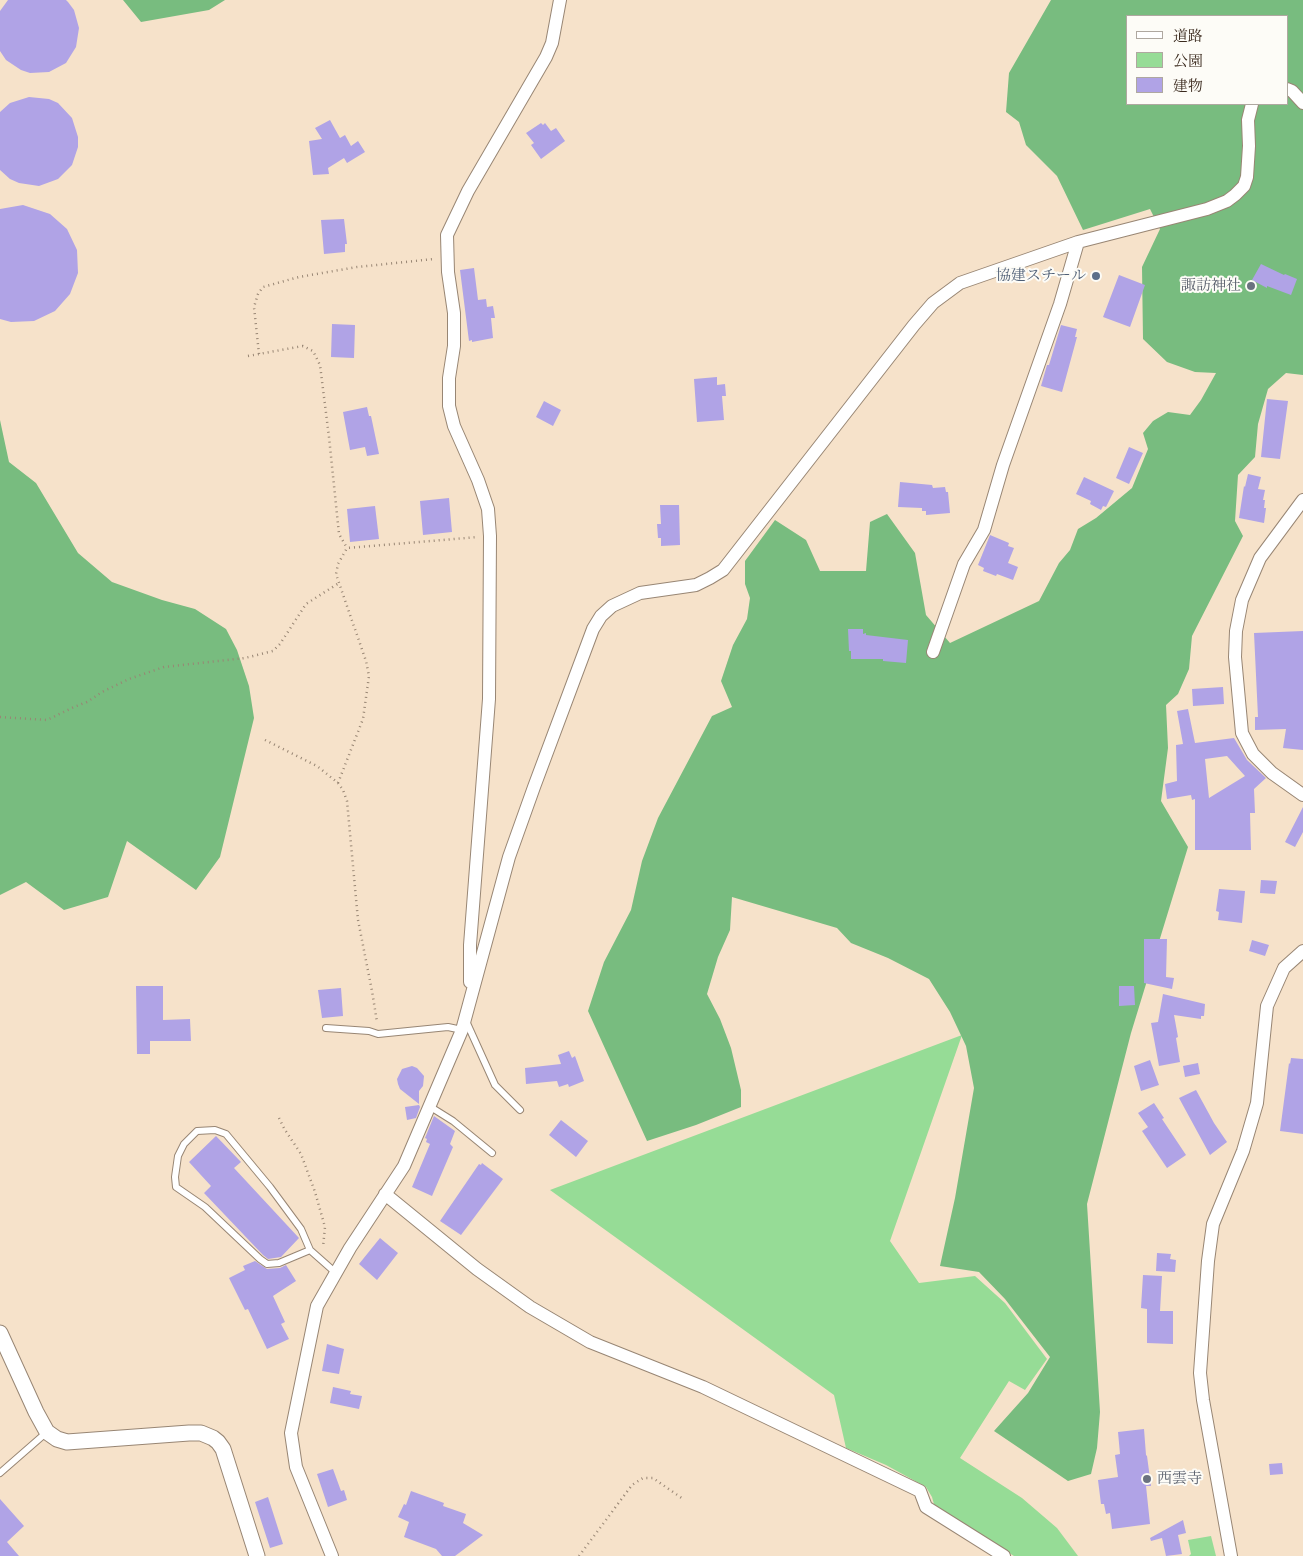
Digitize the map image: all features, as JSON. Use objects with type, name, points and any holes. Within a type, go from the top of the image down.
[{"type":"street","points":[[470,1000],[470,945],[490,700],[490,536],[488,509],[478,480],[454,426],[449,406],[449,378],[454,346],[454,312],[447,257],[447,236],[468,191],[552,43],[560,0]]},
{"type":"street","points":[[1288,89],[1292,91],[1303,103]]},
{"type":"street","points":[[332,1556],[296,1467],[291,1432],[318,1306],[336,1272],[404,1166],[464,1025],[512,849],[593,629],[601,616],[612,606],[640,593],[696,584],[723,570],[814,450],[914,325],[933,303],[960,283],[1078,242],[1207,209],[1227,202],[1244,186],[1247,177],[1248,120],[1252,105]]},
{"type":"street","points":[[933,652],[964,564],[984,530],[1003,465],[1060,304],[1078,242]]},
{"type":"street","points":[[1303,500],[1260,558],[1242,600],[1236,631],[1235,657],[1242,732],[1253,754],[1272,773],[1303,795]]},
{"type":"street","points":[[1231,1556],[1202,1400],[1200,1373],[1208,1261],[1213,1224],[1243,1151],[1257,1103],[1266,1006],[1284,968],[1303,951]]},
{"type":"street","points":[[386,1194],[477,1269],[530,1307],[564,1327],[590,1342],[703,1387],[920,1491],[926,1507],[1004,1556]]},
{"type":"street","points":[[0,1333],[36,1412],[47,1432],[57,1439],[67,1442],[189,1433],[201,1434],[218,1442],[223,1449],[257,1556]]},
{"type":"lane","points":[[326,1028],[369,1031],[378,1034],[464,1025],[495,1084],[520,1110]]},
{"type":"lane","points":[[429,1106],[453,1122],[492,1154]]},
{"type":"lane","points":[[310,1250],[279,1263],[266,1264],[260,1259],[205,1207],[176,1188],[175,1178],[178,1156],[184,1144],[197,1131],[215,1130],[226,1134],[270,1187],[300,1229],[310,1250],[336,1272]]},
{"type":"lane","points":[[0,1473],[47,1432]]},
{"type":"path","points":[[259,354],[254,308],[258,294],[263,288],[299,277],[447,257]]},
{"type":"path","points":[[248,356],[303,346],[312,351],[320,365],[339,534],[347,548]]},
{"type":"path","points":[[347,548],[490,536]]},
{"type":"path","points":[[338,783],[362,719],[369,676],[336,574],[338,564],[347,548]]},
{"type":"path","points":[[0,717],[47,720],[87,702],[102,692],[129,679],[164,667],[245,658],[273,651],[280,644],[306,604],[339,584]]},
{"type":"path","points":[[265,740],[317,766],[338,783],[343,790],[347,801],[358,920],[372,990],[378,1034]]},
{"type":"path","points":[[280,1118],[285,1130],[301,1154],[325,1227],[325,1242],[319,1258]]},
{"type":"path","points":[[579,1556],[632,1485],[642,1478],[653,1478],[682,1499]]},
{"type":"green space","points":[[123,0],[225,0],[209,10],[141,22]]},
{"type":"green space","points":[[1051,0],[1303,0],[1303,375],[1286,373],[1268,389],[1258,424],[1255,457],[1238,475],[1235,521],[1243,536],[1192,636],[1189,669],[1178,694],[1166,705],[1168,748],[1161,801],[1188,847],[1131,1033],[1087,1204],[1100,1412],[1097,1448],[1091,1474],[1068,1481],[994,1431],[1028,1393],[1050,1357],[1005,1299],[979,1272],[940,1266],[955,1198],[974,1088],[966,1046],[950,1012],[929,979],[888,958],[851,943],[837,928],[732,897],[730,930],[718,957],[707,994],[720,1019],[731,1048],[741,1090],[741,1107],[696,1125],[647,1141],[588,1011],[604,962],[631,910],[642,861],[658,818],[712,716],[732,707],[721,681],[733,645],[747,619],[750,598],[745,584],[745,561],[775,520],[806,540],[820,571],[866,571],[870,522],[887,514],[915,553],[926,615],[950,643],[1039,601],[1059,563],[1070,550],[1078,529],[1096,518],[1132,488],[1148,449],[1143,433],[1153,421],[1168,412],[1190,415],[1216,373],[1195,372],[1167,362],[1143,339],[1142,267],[1160,229],[1150,209],[1083,230],[1057,176],[1026,145],[1019,122],[1006,112],[1009,73]]},
{"type":"green space","points":[[0,420],[9,462],[36,483],[78,553],[112,582],[162,600],[195,609],[226,629],[237,650],[249,686],[254,718],[220,857],[196,890],[127,841],[108,897],[64,910],[26,882],[0,895]]},
{"type":"green space","points":[[962,1035],[890,1241],[919,1283],[975,1276],[1005,1303],[1047,1359],[1025,1390],[1009,1381],[960,1458],[1022,1498],[1057,1528],[1078,1556],[1014,1556],[935,1508],[932,1497],[926,1487],[886,1465],[846,1448],[834,1395],[550,1190]]},
{"type":"green space","points":[[1211,1536],[1216,1556],[1189,1556],[1191,1554],[1188,1540]]},
{"type":"building","points":[[8,0],[66,0],[68,2],[74,10],[79,28],[76,47],[66,63],[49,72],[30,73],[21,70],[6,60],[0,51],[0,11]]},
{"type":"building","points":[[29,97],[49,99],[58,103],[72,118],[78,137],[78,147],[72,165],[58,179],[39,186],[19,183],[10,179],[0,170],[0,112],[10,103]]},
{"type":"building","points":[[330,120],[340,138],[345,135],[351,146],[358,141],[365,152],[347,163],[344,158],[328,168],[329,174],[313,175],[309,141],[322,139],[315,128]]},
{"type":"building","points":[[541,123],[543,125],[545,123],[551,131],[556,128],[565,141],[541,159],[531,145],[534,143],[526,133]]},
{"type":"building","points":[[23,205],[50,214],[67,229],[77,250],[78,273],[70,294],[55,311],[34,321],[11,322],[0,319],[0,209]]},
{"type":"building","points":[[344,219],[347,244],[345,244],[345,252],[324,254],[321,220]]},
{"type":"building","points":[[1261,264],[1297,279],[1291,295],[1267,286],[1267,288],[1252,280]]},
{"type":"building","points":[[474,268],[478,300],[486,299],[487,307],[493,306],[495,318],[491,318],[493,338],[472,342],[472,340],[469,341],[460,270]]},
{"type":"building","points":[[1119,275],[1145,285],[1130,327],[1103,317]]},
{"type":"building","points":[[332,324],[355,325],[354,358],[331,357]]},
{"type":"building","points":[[1061,325],[1077,329],[1075,337],[1077,337],[1062,392],[1041,386]]},
{"type":"building","points":[[717,377],[717,385],[725,384],[726,396],[722,396],[724,420],[697,422],[694,379]]},
{"type":"building","points":[[1267,399],[1288,401],[1280,459],[1261,457]]},
{"type":"building","points":[[544,401],[561,410],[553,426],[536,417]]},
{"type":"building","points":[[367,407],[369,416],[371,416],[379,454],[367,456],[365,447],[350,450],[343,412]]},
{"type":"building","points":[[1129,447],[1143,453],[1129,484],[1116,478]]},
{"type":"building","points":[[1248,474],[1261,477],[1258,489],[1265,490],[1263,500],[1265,500],[1264,508],[1266,508],[1264,523],[1239,518],[1244,486]]},
{"type":"building","points":[[1084,477],[1114,491],[1106,507],[1103,506],[1101,510],[1090,504],[1091,501],[1076,494]]},
{"type":"building","points":[[900,482],[932,485],[933,488],[945,487],[946,492],[948,492],[950,513],[926,515],[926,511],[922,511],[922,508],[898,507]]},
{"type":"building","points":[[449,498],[452,532],[423,535],[420,501]]},
{"type":"building","points":[[660,505],[679,505],[680,545],[661,546],[661,538],[658,538],[657,524],[661,524]]},
{"type":"building","points":[[375,506],[379,539],[350,542],[347,509]]},
{"type":"building","points":[[990,535],[1009,543],[1008,546],[1014,548],[1008,563],[1018,567],[1013,580],[983,571],[984,568],[978,565]]},
{"type":"building","points":[[848,629],[863,629],[863,634],[866,633],[866,635],[908,640],[906,663],[883,661],[883,659],[851,659]]},
{"type":"building","points":[[1303,631],[1303,750],[1283,748],[1286,729],[1255,730],[1255,717],[1258,717],[1254,633]]},
{"type":"building","points":[[1223,687],[1224,704],[1193,706],[1192,689]]},
{"type":"building","points":[[1188,709],[1195,743],[1234,738],[1247,760],[1266,778],[1254,789],[1255,813],[1250,813],[1251,850],[1195,850],[1195,799],[1192,800],[1191,795],[1167,799],[1165,784],[1177,781],[1176,745],[1183,744],[1177,711]],"holes":[[[1227,756],[1245,776],[1209,798],[1205,759]]]},
{"type":"building","points":[[1303,807],[1303,832],[1295,847],[1285,842]]},
{"type":"building","points":[[1261,880],[1277,881],[1275,894],[1260,893]]},
{"type":"building","points":[[1219,889],[1245,891],[1242,923],[1218,920],[1219,912],[1216,911]]},
{"type":"building","points":[[1144,939],[1167,939],[1166,977],[1174,978],[1172,989],[1144,983]]},
{"type":"building","points":[[1252,940],[1269,945],[1265,956],[1249,951]]},
{"type":"building","points":[[136,986],[163,986],[163,1020],[190,1019],[191,1041],[150,1041],[150,1054],[137,1054]]},
{"type":"building","points":[[1119,986],[1134,986],[1135,1005],[1119,1006]]},
{"type":"building","points":[[341,988],[343,1016],[322,1018],[318,990]]},
{"type":"building","points":[[1163,994],[1205,1004],[1204,1016],[1201,1016],[1201,1019],[1174,1015],[1180,1062],[1159,1066],[1151,1023],[1158,1022]]},
{"type":"building","points":[[569,1051],[572,1058],[575,1056],[584,1081],[569,1087],[568,1084],[559,1087],[557,1081],[526,1084],[525,1068],[561,1064],[558,1055]]},
{"type":"building","points":[[1291,1058],[1303,1059],[1303,1134],[1280,1131]]},
{"type":"building","points":[[1150,1060],[1159,1085],[1141,1091],[1134,1066]]},
{"type":"building","points":[[1198,1063],[1200,1074],[1185,1077],[1183,1066]]},
{"type":"building","points":[[412,1066],[417,1068],[424,1076],[423,1086],[419,1091],[419,1104],[400,1089],[397,1079],[402,1069]]},
{"type":"building","points":[[1196,1090],[1227,1142],[1210,1155],[1179,1098]]},
{"type":"building","points":[[1154,1103],[1164,1118],[1162,1119],[1186,1155],[1167,1168],[1142,1131],[1148,1127],[1138,1113]]},
{"type":"building","points":[[419,1105],[416,1118],[407,1120],[405,1107]]},
{"type":"building","points":[[434,1116],[455,1131],[450,1144],[453,1147],[432,1196],[412,1187],[430,1144],[426,1142],[427,1139],[425,1138]]},
{"type":"building","points":[[561,1120],[588,1141],[576,1157],[549,1135]]},
{"type":"building","points":[[216,1136],[241,1162],[234,1168],[299,1238],[281,1257],[268,1259],[263,1255],[204,1193],[211,1186],[189,1162]]},
{"type":"building","points":[[482,1163],[503,1179],[461,1235],[440,1221],[479,1164],[481,1165]]},
{"type":"building","points":[[380,1238],[398,1253],[377,1280],[359,1264]]},
{"type":"building","points":[[1157,1253],[1171,1254],[1170,1259],[1176,1260],[1175,1272],[1156,1271]]},
{"type":"building","points":[[255,1261],[267,1269],[280,1268],[286,1265],[296,1281],[273,1296],[285,1322],[281,1324],[289,1339],[267,1349],[248,1309],[245,1310],[229,1278],[245,1270],[243,1266]]},
{"type":"building","points":[[1143,1275],[1162,1276],[1160,1311],[1173,1311],[1173,1344],[1147,1343],[1147,1309],[1141,1308]]},
{"type":"building","points":[[327,1344],[344,1349],[339,1374],[322,1371]]},
{"type":"building","points":[[333,1387],[351,1391],[350,1394],[362,1396],[359,1409],[330,1403]]},
{"type":"building","points":[[1144,1429],[1151,1486],[1146,1486],[1150,1524],[1112,1529],[1110,1513],[1106,1514],[1104,1504],[1101,1504],[1098,1480],[1118,1477],[1115,1455],[1120,1454],[1118,1432]]},
{"type":"building","points":[[1282,1463],[1283,1474],[1270,1475],[1269,1464]]},
{"type":"building","points":[[333,1469],[341,1491],[344,1490],[347,1500],[328,1507],[317,1474]]},
{"type":"building","points":[[411,1491],[444,1503],[443,1506],[466,1514],[463,1523],[483,1535],[455,1556],[442,1556],[436,1549],[404,1537],[409,1522],[398,1517],[404,1504],[406,1505]]},
{"type":"building","points":[[268,1497],[283,1544],[270,1548],[255,1502]]},
{"type":"building","points":[[0,1499],[24,1526],[7,1542],[19,1556],[0,1556]]},
{"type":"building","points":[[1183,1520],[1186,1533],[1178,1535],[1182,1554],[1166,1556],[1162,1538],[1151,1541],[1150,1538]]},
{"type":"place","name":"協建スチール","points":[[1096,276]]},
{"type":"place","name":"諏訪神社","points":[[1251,286]]},
{"type":"place","name":"西雲寺","points":[[1147,1479]]}]
